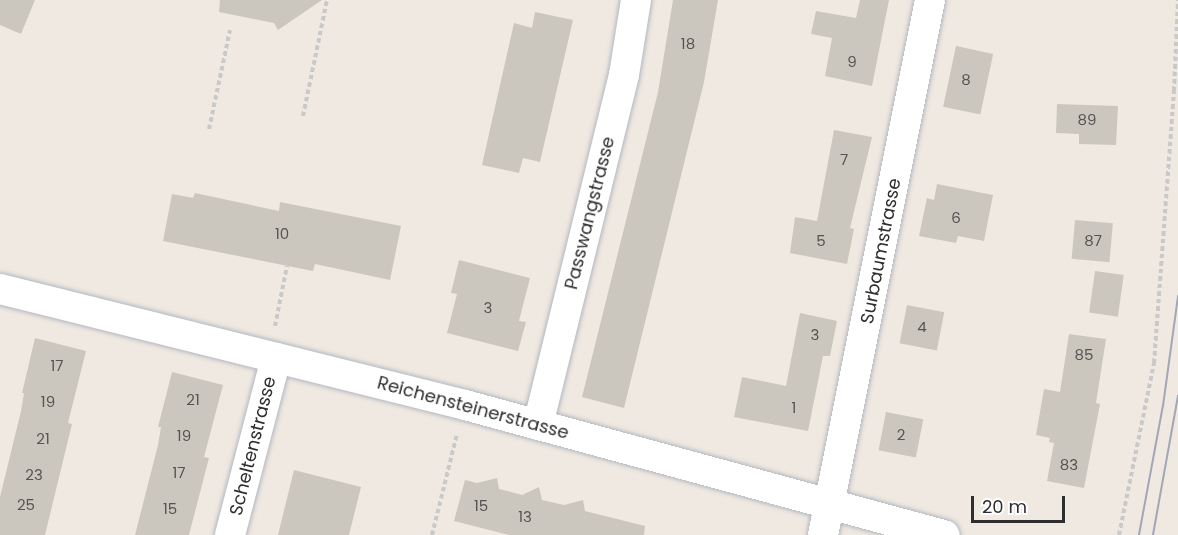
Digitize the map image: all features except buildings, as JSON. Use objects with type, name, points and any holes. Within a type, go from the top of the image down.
[{"type":"street","name":"Passwangstrasse","points":[[538,425],[624,75],[636,0]]},
{"type":"street","name":"Surbaumstrasse","points":[[823,535],[930,0]]},
{"type":"street","name":"Reichensteinerstrasse","points":[[0,289],[465,405],[945,535]]},
{"type":"street","name":"Scheltenstrasse","points":[[230,535],[273,357]]},
{"type":"path","points":[[303,116],[327,0]]},
{"type":"path","points":[[1119,535],[1154,363],[1174,91],[1178,0]]},
{"type":"path","points":[[209,129],[230,30]]},
{"type":"path","points":[[273,357],[287,266]]},
{"type":"path","points":[[432,535],[465,405]]},
{"type":"tram line","points":[[1139,535],[1163,406],[1178,296]]},
{"type":"tram line","points":[[1153,535],[1178,396]]}]
